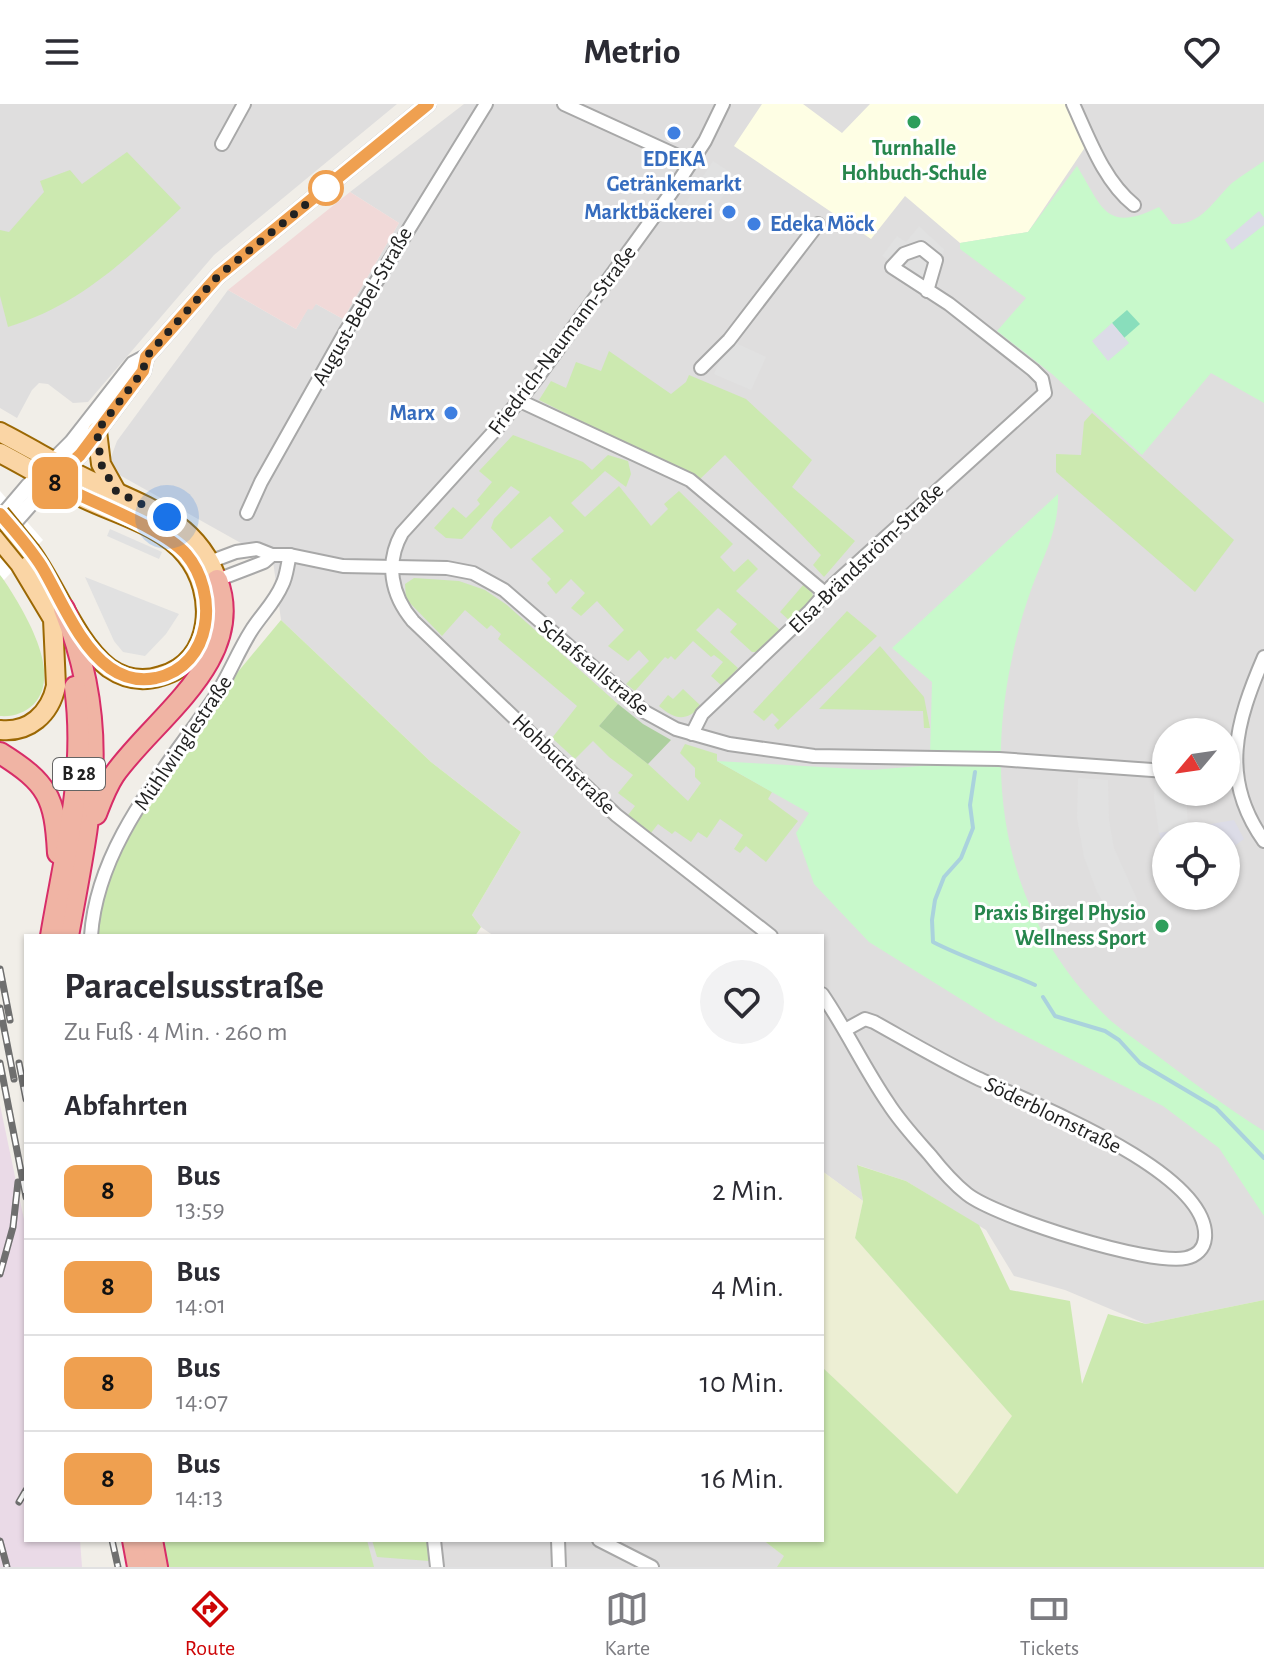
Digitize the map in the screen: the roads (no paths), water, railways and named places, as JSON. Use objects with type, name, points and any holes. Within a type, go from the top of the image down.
[{"type":"highway","points":[[84,848],[114,775],[207,666],[221,628],[221,594],[206,574]]},
{"type":"highway","name":"B 28","points":[[59,614],[83,663],[93,726],[93,775],[68,934]]},
{"type":"highway","name":"B 28","points":[[51,934],[76,800],[80,731],[59,614]]},
{"type":"highway","points":[[0,753],[31,772],[43,788],[57,824],[61,873]]},
{"type":"highway","points":[[133,1542],[138,1567]]},
{"type":"highway","points":[[152,1542],[157,1567]]},
{"type":"main road","points":[[97,431],[101,464],[116,491]]},
{"type":"main road","points":[[0,432],[152,508],[179,525],[202,547],[206,574],[206,615],[199,646],[178,669],[156,678],[132,678],[109,667],[59,614]]},
{"type":"main road","points":[[0,453],[166,537],[206,574]]},
{"type":"main road","name":"B 28","points":[[0,517],[59,614]]},
{"type":"main road","name":"B 28","points":[[0,540],[25,558]]},
{"type":"main road","points":[[0,730],[14,731],[30,726],[43,714],[54,696],[59,614]]},
{"type":"street","points":[[222,144],[244,104]]},
{"type":"street","points":[[60,464],[133,364],[146,357],[218,276],[428,104]]},
{"type":"street","name":"August-Bebel-Straße","points":[[247,513],[261,482],[346,331],[486,104]]},
{"type":"street","points":[[564,104],[691,162]]},
{"type":"street","name":"Friedrich-Naumann-Straße","points":[[392,566],[397,542],[409,523],[520,401],[691,162],[723,104]]},
{"type":"street","points":[[1073,104],[1109,175],[1134,205]]},
{"type":"street","points":[[701,368],[729,340],[818,224]]},
{"type":"street","name":"Elsa-Brändström-Straße","points":[[692,734],[702,714],[826,594],[1037,402],[1046,389],[1033,370],[949,304],[927,291]]},
{"type":"street","points":[[0,517],[97,431],[143,371],[146,357]]},
{"type":"street","points":[[520,401],[690,480],[826,594]]},
{"type":"street","points":[[0,540],[46,478]]},
{"type":"street","name":"Schafstallstraße","points":[[206,574],[236,552],[257,549],[272,555],[290,555],[356,567],[452,568],[486,579],[519,602],[634,704],[661,722],[742,747],[814,756],[999,759],[1152,770]]},
{"type":"street","name":"Schafstallstraße","points":[[206,574],[264,562],[272,555]]},
{"type":"street","name":"Mühlwinglestraße","points":[[91,934],[98,893],[107,864],[145,795],[226,679],[246,639],[277,595],[285,579],[290,555]]},
{"type":"street","name":"Hohbuchstraße","points":[[392,566],[394,591],[399,603],[430,638],[629,826],[769,934]]},
{"type":"street","points":[[1240,725],[1264,657]]},
{"type":"street","points":[[1240,795],[1264,841]]},
{"type":"street","points":[[824,997],[845,1030]]},
{"type":"street","name":"Söderblomstraße","points":[[865,1019],[874,1022],[950,1065],[1102,1135],[1149,1166],[1188,1200],[1201,1218],[1205,1240],[1198,1253],[1180,1259],[1155,1258],[1102,1246],[978,1203],[963,1191],[906,1128],[883,1096],[845,1030],[865,1019]]},
{"type":"street","points":[[434,1542],[437,1567]]},
{"type":"street","points":[[558,1542],[559,1567]]},
{"type":"street","points":[[603,1542],[652,1567]]},
{"type":"waterway","points":[[975,772],[970,805],[973,828],[961,858],[944,877],[935,900],[933,942],[1035,985]]},
{"type":"waterway","points":[[1043,997],[1055,1016],[1105,1031],[1119,1040],[1140,1063],[1216,1108],[1264,1158]]},
{"type":"railway","points":[[0,969],[10,1020]]},
{"type":"railway","points":[[0,1008],[14,1079]]},
{"type":"railway","points":[[0,1063],[24,1187]]},
{"type":"railway","points":[[19,1063],[24,1089]]},
{"type":"railway","points":[[0,1274],[13,1227],[18,1182]]},
{"type":"railway","points":[[19,1502],[24,1493]]},
{"type":"railway","points":[[0,1541],[7,1567]]},
{"type":"railway","points":[[112,1542],[118,1567]]},
{"type":"place","name":"Turnhalle Hohbuch-Schule","points":[[914,122]]},
{"type":"place","name":"EDEKA Getränkemarkt","points":[[674,133]]},
{"type":"place","name":"Marktbäckerei","points":[[729,212]]},
{"type":"place","name":"Edeka Möck","points":[[754,224]]},
{"type":"place","name":"Marx","points":[[451,413]]},
{"type":"place","name":"Praxis Birgel Physio Wellness Sport","points":[[1162,926]]}]
